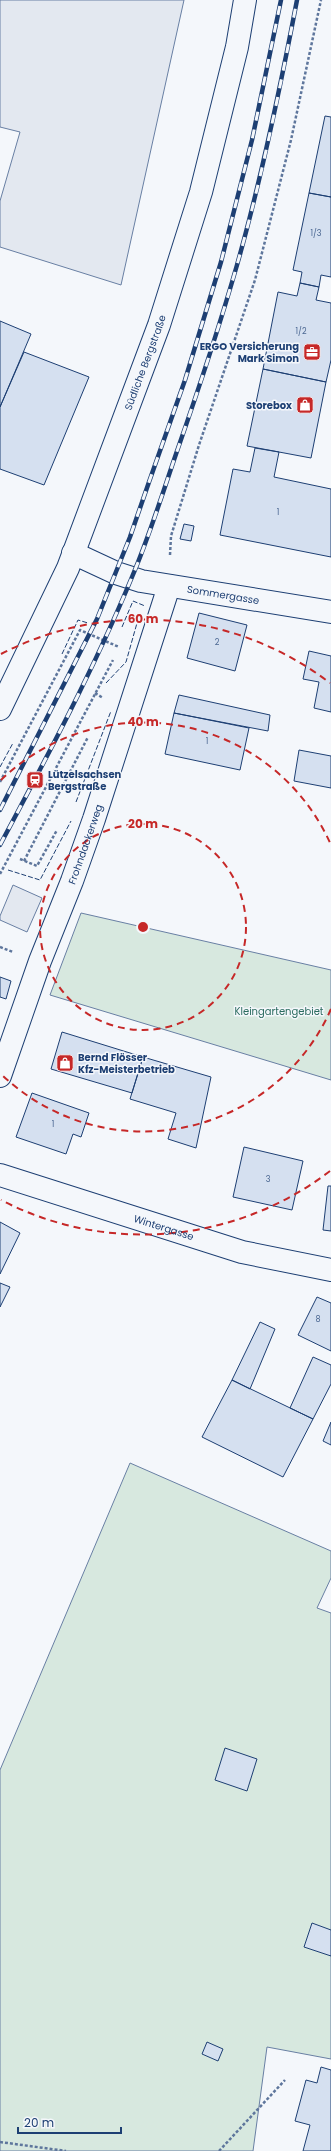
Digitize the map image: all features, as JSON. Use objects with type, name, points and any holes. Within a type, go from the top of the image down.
[{"type":"street","name":"Südliche Bergstraße","points":[[0,709],[71,560],[160,325],[201,192],[235,55],[245,0]]},
{"type":"street","name":"Sommergasse","points":[[71,560],[141,581],[331,612]]},
{"type":"street","name":"Frohndackerweg","points":[[0,1076],[94,819],[169,586]]},
{"type":"street","name":"Wintergasse","points":[[0,1175],[242,1252],[331,1270]]},
{"type":"path","points":[[169,586],[171,536],[198,445],[255,280],[291,140],[321,0]]},
{"type":"path","points":[[0,782],[80,630],[120,648],[0,874]]},
{"type":"path","points":[[24,861],[89,734]]},
{"type":"path","points":[[20,859],[37,866],[58,828]]},
{"type":"path","points":[[219,2151],[285,2080]]},
{"type":"path","points":[[0,2142],[66,2151]]},
{"type":"green space","name":"Kleingartengebiet","points":[[81,913],[331,970],[331,1080],[50,995]]},
{"type":"green space","points":[[130,1463],[331,1551],[331,1578],[317,1608],[331,1613],[331,2059],[267,2047],[253,2151],[0,2151],[0,1770]]},
{"type":"shaded area","points":[[0,0],[184,0],[121,285],[0,247],[0,201],[20,132],[0,127]]},
{"type":"shaded area","points":[[13,885],[42,898],[27,932],[0,920],[0,916]]},
{"type":"building","points":[[325,116],[331,117],[331,197],[309,193]]},
{"type":"building","points":[[309,193],[331,197],[331,277],[321,275],[319,287],[300,283],[302,272],[293,270]]},
{"type":"building","points":[[300,283],[319,287],[316,300],[331,303],[331,360],[326,382],[263,369],[278,292],[297,296]]},
{"type":"building","points":[[0,321],[31,334],[0,407]]},
{"type":"building","points":[[24,352],[89,377],[44,485],[0,469],[0,407]]},
{"type":"building","points":[[263,369],[326,382],[311,458],[247,446]]},
{"type":"building","points":[[255,448],[279,452],[274,477],[331,489],[331,557],[220,535],[233,469],[250,472]]},
{"type":"building","points":[[184,524],[194,526],[191,541],[180,539]]},
{"type":"building","points":[[199,613],[247,625],[235,671],[187,658]]},
{"type":"building","points":[[309,651],[331,656],[331,712],[314,708],[319,682],[303,679]]},
{"type":"building","points":[[179,695],[270,715],[268,731],[174,713]]},
{"type":"building","points":[[174,713],[249,728],[240,770],[165,754]]},
{"type":"building","points":[[299,750],[331,756],[331,788],[294,781]]},
{"type":"building","points":[[0,977],[11,981],[6,999],[0,997]]},
{"type":"building","points":[[62,1032],[143,1057],[132,1093],[51,1069]]},
{"type":"building","points":[[143,1057],[211,1077],[196,1148],[168,1139],[176,1113],[130,1099]]},
{"type":"building","points":[[32,1093],[89,1113],[81,1137],[73,1134],[66,1154],[16,1137]]},
{"type":"building","points":[[244,1147],[303,1161],[292,1210],[233,1197]]},
{"type":"building","points":[[328,1186],[331,1186],[331,1231],[323,1230]]},
{"type":"building","points":[[0,1222],[20,1233],[0,1274]]},
{"type":"building","points":[[0,1283],[10,1287],[0,1307]]},
{"type":"building","points":[[317,1297],[331,1303],[331,1351],[298,1335]]},
{"type":"building","points":[[260,1322],[275,1329],[250,1389],[232,1380]]},
{"type":"building","points":[[313,1357],[331,1365],[331,1384],[313,1419],[290,1408]]},
{"type":"building","points":[[232,1380],[313,1419],[283,1477],[202,1437]]},
{"type":"building","points":[[331,1422],[331,1445],[323,1441]]},
{"type":"building","points":[[225,1748],[257,1759],[247,1791],[215,1780]]},
{"type":"building","points":[[312,1923],[331,1930],[331,1956],[304,1947]]},
{"type":"building","points":[[207,2042],[223,2049],[218,2061],[202,2054]]},
{"type":"building","points":[[321,2067],[331,2070],[331,2151],[303,2151],[310,2125],[295,2121],[306,2080],[317,2083]]},
{"type":"railway","points":[[0,810],[97,619],[130,537],[185,380],[221,262],[252,140],[281,0]]},
{"type":"railway","points":[[0,845],[86,679],[117,611],[150,531],[208,360],[237,265],[255,199],[270,133],[297,0]]},
{"type":"fence","points":[[122,627],[133,601],[145,606]]},
{"type":"fence","points":[[106,683],[126,662],[139,616]]},
{"type":"fence","points":[[62,654],[78,620],[88,623]]},
{"type":"fence","points":[[76,802],[111,711]]},
{"type":"fence","points":[[0,767],[13,743]]},
{"type":"fence","points":[[8,870],[40,880],[71,821]]},
{"type":"place","name":"ERGO Versicherung Mark Simon","points":[[312,352]]},
{"type":"place","name":"Storebox","points":[[305,405]]},
{"type":"place","name":"Lützelsachsen Bergstraße","points":[[35,780]]},
{"type":"place","name":"Bernd Flösser Kfz-Meisterbetrieb","points":[[65,1063]]}]
